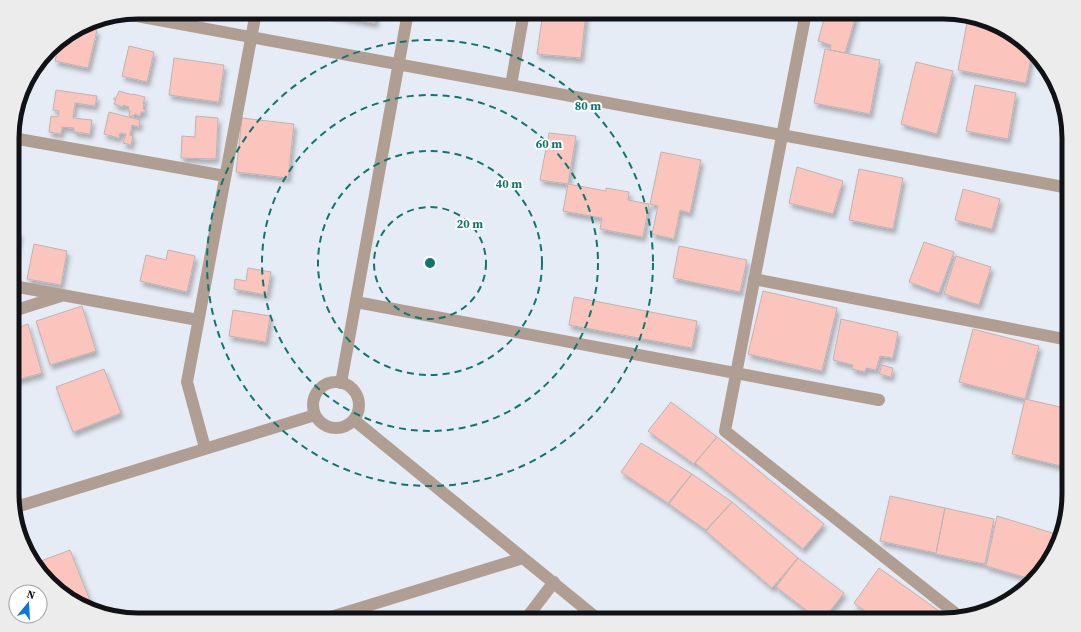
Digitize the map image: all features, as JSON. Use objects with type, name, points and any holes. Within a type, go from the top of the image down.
[{"type":"street","points":[[153,19],[1062,187]]},
{"type":"street","points":[[205,448],[187,382],[255,19]]},
{"type":"street","points":[[340,383],[407,19]]},
{"type":"street","points":[[511,85],[523,19]]},
{"type":"street","points":[[805,19],[725,431],[954,613]]},
{"type":"street","points":[[19,139],[225,176]]},
{"type":"street","points":[[754,279],[1062,339]]},
{"type":"street","points":[[19,287],[198,320]]},
{"type":"street","points":[[19,309],[64,295]]},
{"type":"street","points":[[356,302],[879,400]]},
{"type":"street","points":[[340,383],[348,386],[354,391],[358,398],[358,413],[354,420],[348,425],[341,428],[333,428],[326,426],[319,421],[315,415],[313,402],[318,391],[323,387],[328,384],[340,383]]},
{"type":"street","points":[[20,506],[315,415]]},
{"type":"street","points":[[354,420],[591,613]]},
{"type":"street","points":[[354,613],[524,558]]},
{"type":"street","points":[[530,613],[554,582]]},
{"type":"building","points":[[353,19],[376,19],[375,23]]},
{"type":"building","points":[[542,19],[585,19],[581,58],[537,54]]},
{"type":"building","points":[[824,19],[855,19],[845,53],[830,50],[831,45],[818,41]]},
{"type":"building","points":[[967,23],[983,26],[1003,35],[1016,44],[1031,58],[1026,83],[958,70]]},
{"type":"building","points":[[91,29],[97,30],[88,68],[55,61],[59,48]]},
{"type":"building","points":[[129,46],[154,52],[147,82],[122,76]]},
{"type":"building","points":[[825,49],[880,60],[870,114],[814,103]]},
{"type":"building","points":[[174,58],[224,65],[219,102],[169,95]]},
{"type":"building","points":[[916,62],[953,71],[937,134],[901,124]]},
{"type":"building","points":[[975,85],[1016,93],[1008,139],[966,131]]},
{"type":"building","points":[[56,90],[97,96],[95,106],[75,103],[73,118],[92,120],[90,134],[74,132],[74,128],[62,127],[61,134],[49,132],[51,116],[58,117],[59,111],[53,110]]},
{"type":"building","points":[[119,91],[145,97],[143,109],[146,110],[145,112],[141,112],[140,116],[135,114],[134,116],[132,115],[132,117],[129,116],[129,107],[114,104],[116,100],[114,100],[114,98],[116,98]]},
{"type":"building","points":[[109,112],[140,120],[139,127],[132,125],[130,135],[133,136],[131,145],[123,143],[126,134],[120,133],[119,138],[104,134]]},
{"type":"building","points":[[196,116],[218,118],[216,159],[181,158],[182,136],[195,137]]},
{"type":"building","points":[[242,118],[294,124],[288,178],[236,172]]},
{"type":"building","points":[[549,133],[576,136],[568,184],[540,180]]},
{"type":"building","points":[[661,152],[701,160],[690,213],[680,210],[674,239],[652,234],[658,206],[650,204]]},
{"type":"building","points":[[797,167],[843,181],[833,214],[789,203]]},
{"type":"building","points":[[859,169],[903,178],[893,229],[849,220]]},
{"type":"building","points":[[568,184],[606,191],[606,188],[629,192],[628,200],[649,204],[643,237],[600,229],[602,218],[563,211]]},
{"type":"building","points":[[963,189],[1000,199],[992,229],[955,220]]},
{"type":"building","points":[[924,242],[954,252],[939,293],[909,282]]},
{"type":"building","points":[[34,244],[67,251],[61,285],[27,279]]},
{"type":"building","points":[[679,246],[747,260],[740,292],[673,278]]},
{"type":"building","points":[[168,250],[195,256],[187,292],[140,281],[146,255],[166,260]]},
{"type":"building","points":[[956,256],[991,267],[979,305],[944,294]]},
{"type":"building","points":[[248,268],[271,272],[267,295],[234,289],[235,279],[246,281]]},
{"type":"building","points":[[763,291],[837,308],[822,371],[748,354]]},
{"type":"building","points":[[574,297],[697,321],[692,348],[569,325]]},
{"type":"building","points":[[82,306],[96,351],[50,365],[36,321]]},
{"type":"building","points":[[233,310],[270,316],[266,342],[229,336]]},
{"type":"building","points":[[841,319],[898,332],[893,358],[880,356],[876,370],[866,368],[865,372],[852,369],[853,365],[833,360]]},
{"type":"building","points":[[28,324],[42,373],[19,379],[19,327]]},
{"type":"building","points":[[973,329],[1039,346],[1025,399],[959,382]]},
{"type":"building","points":[[882,365],[893,368],[891,377],[879,374]]},
{"type":"building","points":[[104,369],[121,413],[73,432],[56,387]]},
{"type":"building","points":[[1025,399],[1062,407],[1062,466],[1012,454]]},
{"type":"building","points":[[671,402],[717,437],[694,464],[648,431]]},
{"type":"building","points":[[717,437],[824,524],[803,549],[695,463]]},
{"type":"building","points":[[641,443],[692,474],[668,503],[621,472]]},
{"type":"building","points":[[692,474],[732,502],[706,530],[669,504]]},
{"type":"building","points":[[890,496],[945,508],[936,553],[880,541]]},
{"type":"building","points":[[732,502],[798,558],[772,588],[706,531]]},
{"type":"building","points":[[945,508],[994,519],[985,564],[936,554]]},
{"type":"building","points":[[997,516],[1055,534],[1046,554],[1027,578],[986,566]]},
{"type":"building","points":[[70,550],[91,604],[65,588],[48,573],[40,561]]},
{"type":"building","points":[[798,558],[844,593],[828,613],[810,613],[776,587]]},
{"type":"building","points":[[879,568],[939,611],[938,613],[868,613],[854,603]]}]
